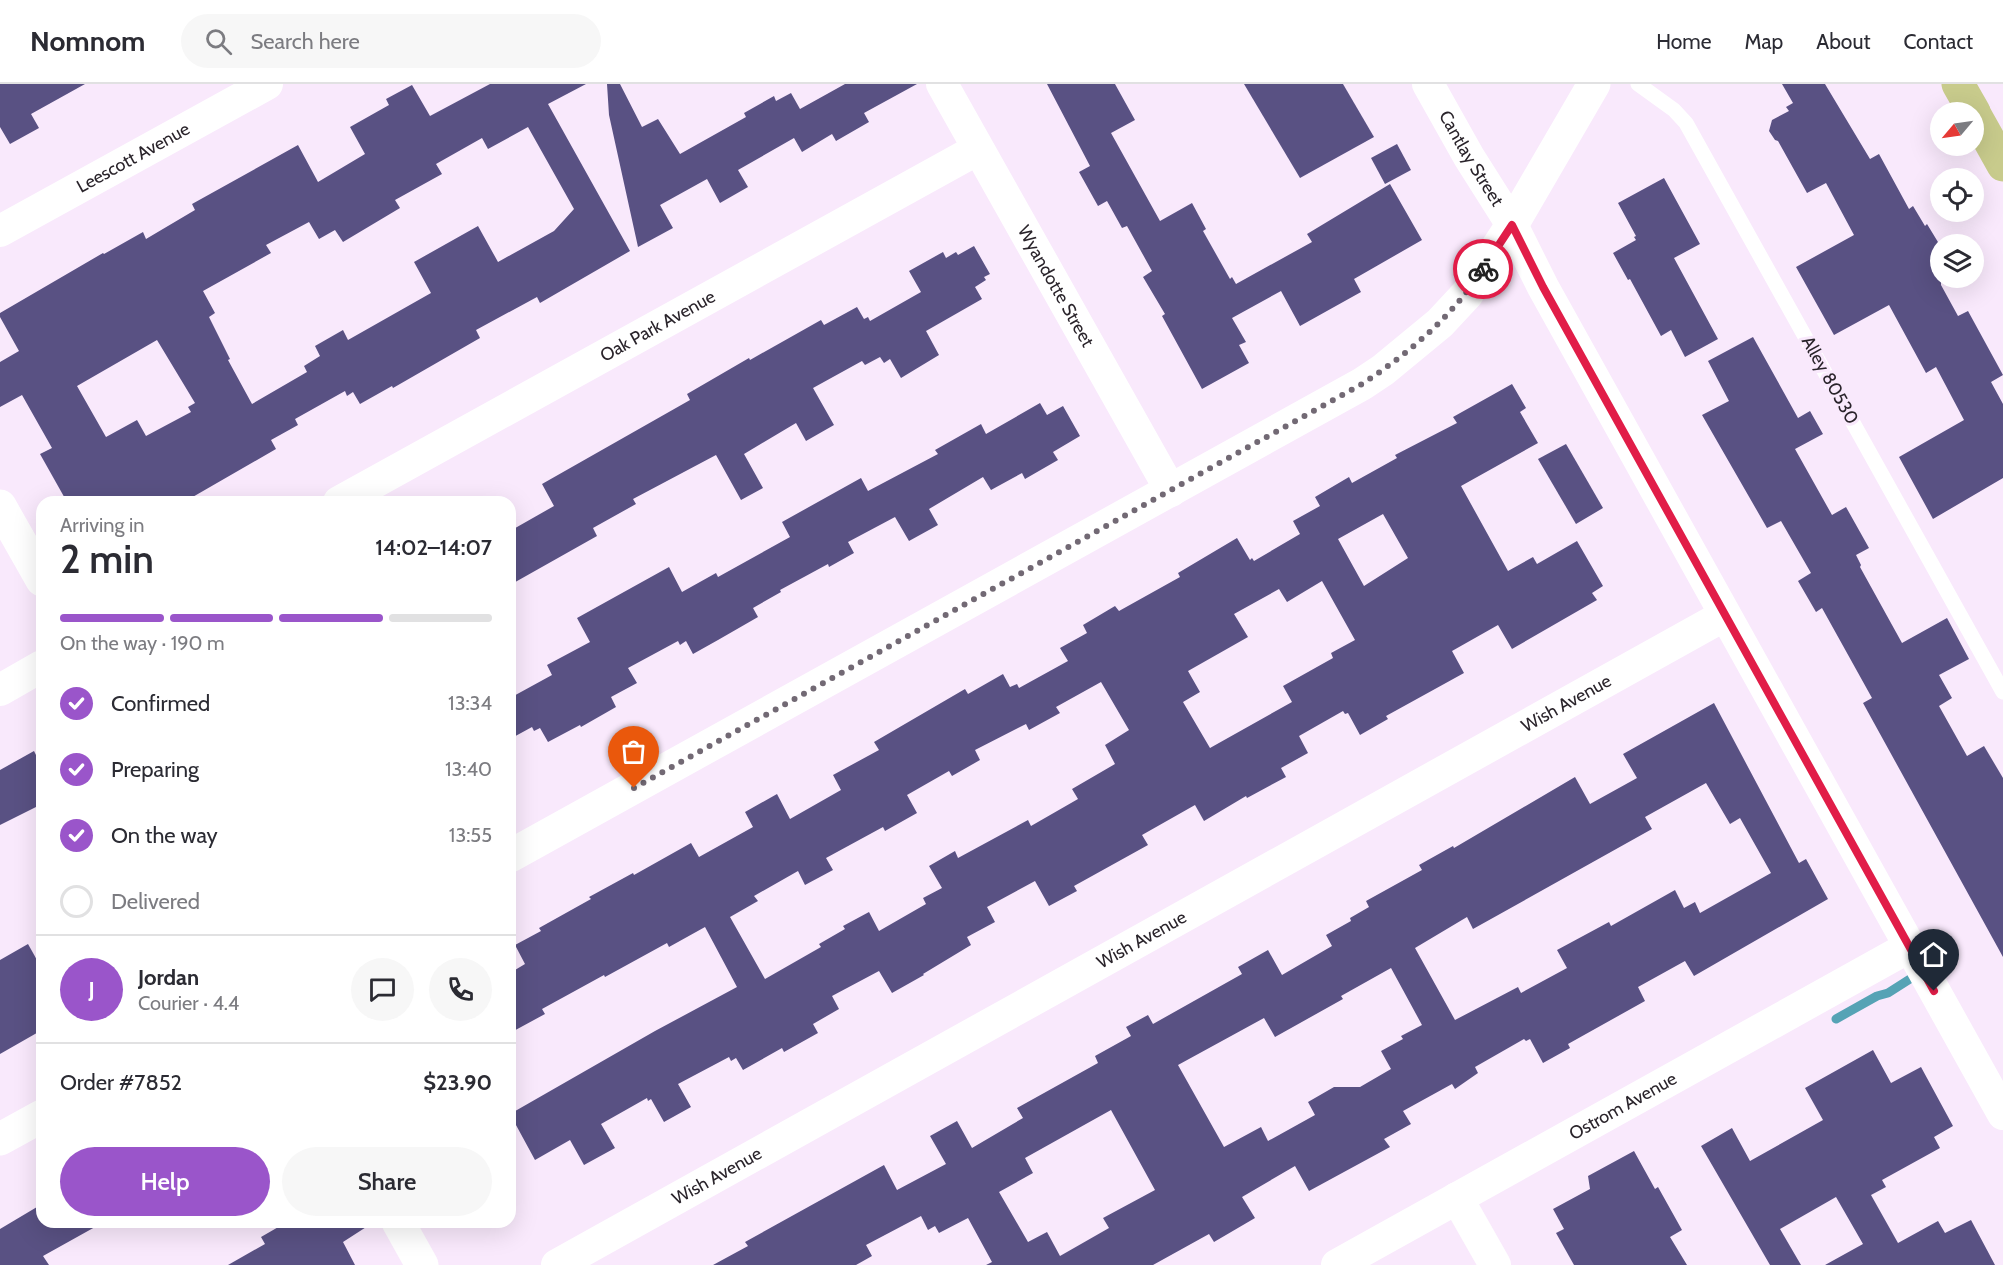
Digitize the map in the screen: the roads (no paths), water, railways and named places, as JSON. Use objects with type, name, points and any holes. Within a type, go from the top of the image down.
[{"type":"main road","points":[[1958,84],[1968,102]]},
{"type":"main road","points":[[1984,131],[2003,165]]},
{"type":"street","name":"Leescott Avenue","points":[[0,231],[267,84]]},
{"type":"street","name":"Wyandotte Street","points":[[942,84],[1171,490]]},
{"type":"street","name":"Cantlay Street","points":[[1428,84],[1469,157],[1512,225],[1543,287],[2003,1114]]},
{"type":"street","points":[[516,853],[1383,370],[1440,323],[1467,294],[1512,225],[1594,84]]},
{"type":"street","name":"Oak Park Avenue","points":[[350,496],[978,149]]},
{"type":"street","points":[[0,506],[36,569]]},
{"type":"street","name":"Wish Avenue","points":[[557,1265],[1725,615]]},
{"type":"street","points":[[0,690],[36,669]]},
{"type":"street","name":"Ostrom Avenue","points":[[1337,1265],[1910,947]]},
{"type":"street","points":[[0,1139],[36,1119]]},
{"type":"street","points":[[1457,1198],[1495,1265]]},
{"type":"street","points":[[401,1228],[422,1265]]},
{"type":"lane","name":"Alley 80530","points":[[1638,84],[1674,110],[1686,123],[2003,692]]},
{"type":"waterway","points":[[1836,1019],[1877,996],[1888,993],[1946,956]]}]
